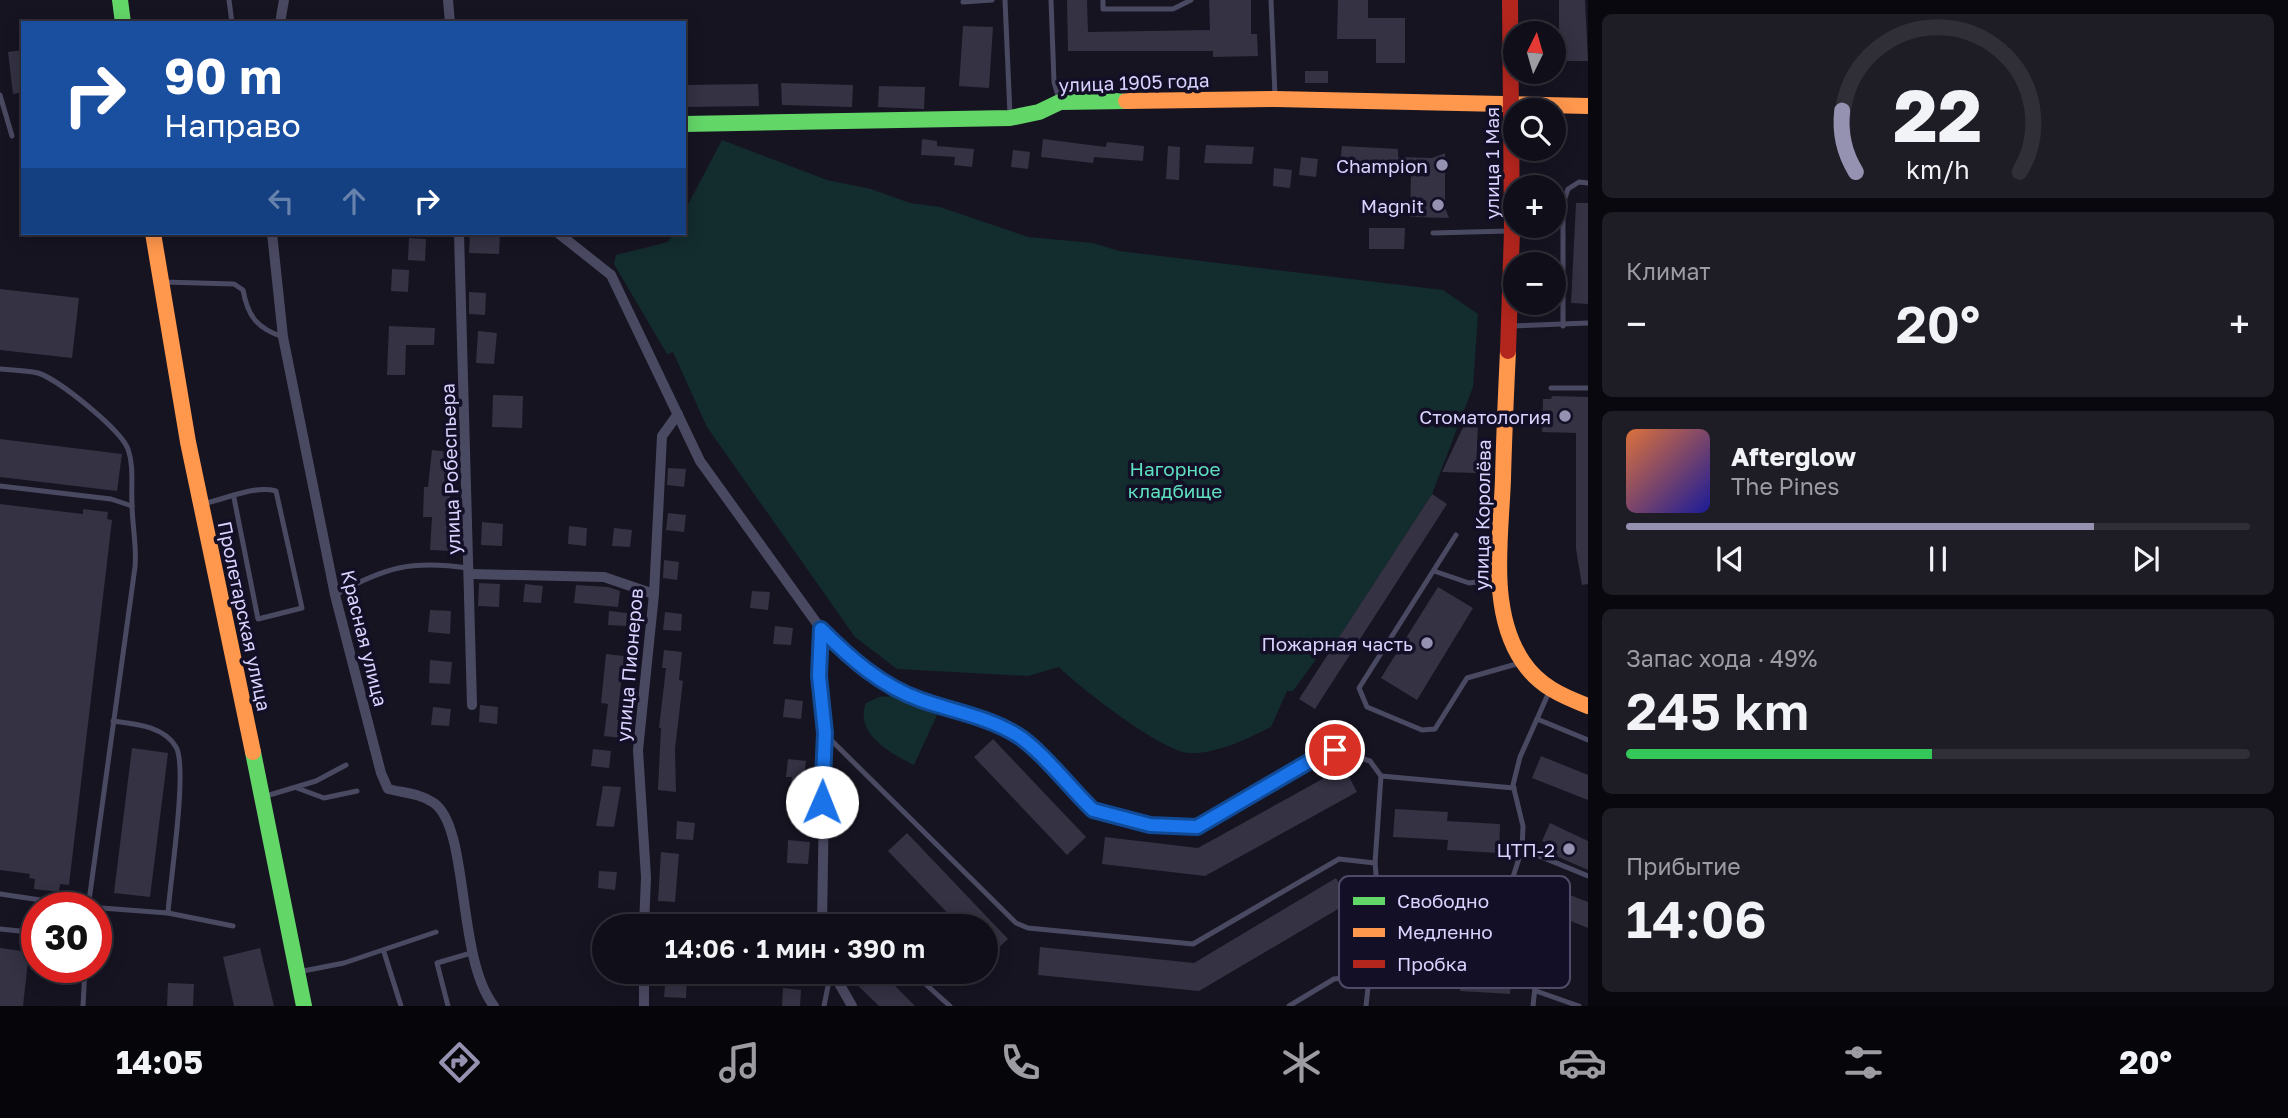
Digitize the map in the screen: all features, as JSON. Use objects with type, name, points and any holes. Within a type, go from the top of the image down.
[{"type":"main road","points":[[120,0],[123,21]]},
{"type":"main road","name":"улица 1 Мая","points":[[1510,0],[1512,98]]},
{"type":"main road","name":"улица 1905 года","points":[[686,124],[1010,118],[1039,112],[1060,102],[1275,99],[1503,103]]},
{"type":"main road","name":"улица 1905 года","points":[[1566,105],[1588,106]]},
{"type":"main road","name":"Пролетарская улица","points":[[153,235],[159,282],[200,504],[263,797],[295,973],[304,1006]]},
{"type":"main road","name":"улица 1 Мая","points":[[1509,326],[1511,238]]},
{"type":"main road","name":"улица Королёва","points":[[1509,326],[1499,579],[1505,620],[1523,661],[1551,690],[1588,706]]},
{"type":"street","points":[[280,21],[284,0]]},
{"type":"street","points":[[448,0],[450,21]]},
{"type":"street","name":"Красная улица","points":[[272,235],[283,337],[335,595],[381,773],[388,789],[420,795],[436,804],[447,819],[460,875],[475,973],[494,1006]]},
{"type":"street","name":"улица Робеспьера","points":[[459,235],[471,571],[472,705]]},
{"type":"street","points":[[561,235],[611,275],[700,461],[774,559],[821,629],[819,676],[825,733],[821,914]]},
{"type":"street","name":"улица Пионеров","points":[[645,914],[646,877],[638,750],[654,594],[662,436],[678,414]]},
{"type":"street","points":[[471,571],[604,577],[654,594]]},
{"type":"street","points":[[644,984],[644,1006]]},
{"type":"street","points":[[839,984],[852,1006]]},
{"type":"lane","points":[[229,0],[232,21]]},
{"type":"lane","points":[[963,2],[992,0]]},
{"type":"lane","points":[[1005,0],[1010,118]]},
{"type":"lane","points":[[1051,0],[1054,82],[1060,102]]},
{"type":"lane","points":[[1103,0],[1103,9],[1173,9],[1191,0]]},
{"type":"lane","points":[[1271,0],[1275,99]]},
{"type":"lane","points":[[0,95],[12,136]]},
{"type":"lane","points":[[1563,326],[1563,204],[1568,188],[1579,182],[1588,183]]},
{"type":"lane","points":[[1433,233],[1503,231]]},
{"type":"lane","points":[[159,282],[234,284],[243,290],[246,310],[257,326],[283,337]]},
{"type":"lane","points":[[1509,326],[1588,323]]},
{"type":"lane","points":[[0,369],[37,373],[55,381],[120,436],[128,448],[132,468],[132,506],[137,541],[135,567],[90,892]]},
{"type":"lane","points":[[1551,388],[1588,388]]},
{"type":"lane","points":[[0,486],[111,499],[132,506]]},
{"type":"lane","points":[[200,504],[234,498],[261,488],[276,491],[302,608],[258,620],[234,498]]},
{"type":"lane","points":[[1456,535],[1359,688],[1367,707],[1422,730],[1436,729],[1467,678],[1510,668],[1523,661]]},
{"type":"lane","points":[[335,595],[389,569],[412,564],[471,571]]},
{"type":"lane","points":[[1434,571],[1469,583],[1499,579]]},
{"type":"lane","points":[[821,629],[849,656],[888,685],[919,699],[991,722],[1019,736],[1093,810],[1106,815],[1150,825],[1197,827],[1310,761],[1335,750],[1370,761],[1381,776],[1376,876]]},
{"type":"lane","points":[[1513,876],[1522,849],[1523,826],[1514,788],[1520,757],[1551,690]]},
{"type":"lane","points":[[1537,719],[1588,740]]},
{"type":"lane","points":[[113,721],[163,733],[177,748],[181,772],[180,805],[168,913]]},
{"type":"lane","points":[[825,733],[1016,923],[1028,928],[1194,944],[1339,859],[1375,863]]},
{"type":"lane","points":[[263,797],[297,788],[346,765]]},
{"type":"lane","points":[[1381,776],[1514,788]]},
{"type":"lane","points":[[297,788],[324,798],[357,792]]},
{"type":"lane","points":[[1522,849],[1588,876]]},
{"type":"lane","points":[[0,894],[21,897]]},
{"type":"lane","points":[[112,910],[168,913],[233,926]]},
{"type":"lane","points":[[0,929],[20,931]]},
{"type":"lane","points":[[295,973],[384,952],[436,932]]},
{"type":"lane","points":[[384,952],[401,1006]]},
{"type":"lane","points":[[448,1006],[437,963],[471,953]]},
{"type":"lane","points":[[1289,1006],[1339,978]]},
{"type":"lane","points":[[83,1006],[84,983]]},
{"type":"lane","points":[[824,1006],[828,984]]},
{"type":"lane","points":[[925,984],[950,1006]]},
{"type":"lane","points":[[1366,1006],[1367,988]]},
{"type":"lane","points":[[1533,1006],[1536,990],[1580,1006]]},
{"type":"green space","name":"Нагорное кладбище","points":[[722,140],[827,180],[871,189],[910,203],[940,207],[1028,237],[1093,243],[1119,251],[1443,290],[1478,314],[1473,387],[1432,494],[1329,653],[1322,651],[1293,691],[1287,691],[1271,727],[1221,748],[1189,753],[1176,750],[1141,730],[1102,703],[1059,667],[1028,676],[897,669],[855,637],[707,427],[673,352],[667,354],[614,264],[616,255],[668,242],[672,235],[686,235],[686,208]]},
{"type":"green space","points":[[894,696],[937,715],[914,765],[877,742],[865,724],[866,703],[879,697]]},
{"type":"building","points":[[1067,0],[1087,0],[1088,32],[1210,30],[1209,0],[1251,0],[1251,34],[1257,34],[1258,56],[1213,57],[1213,51],[1068,51]]},
{"type":"building","points":[[1338,0],[1368,0],[1368,18],[1405,18],[1405,63],[1376,63],[1376,39],[1337,39]]},
{"type":"building","points":[[1559,0],[1585,0],[1588,61],[1566,61],[1566,21],[1559,21]]},
{"type":"building","points":[[963,26],[993,27],[989,88],[959,86]]},
{"type":"building","points":[[21,50],[21,92],[13,94],[8,52]]},
{"type":"building","points":[[1305,71],[1328,71],[1328,83],[1305,83]]},
{"type":"building","points":[[781,83],[853,85],[852,107],[782,105]]},
{"type":"building","points":[[758,84],[759,106],[686,107],[686,85]]},
{"type":"building","points":[[879,86],[925,87],[924,109],[878,107]]},
{"type":"building","points":[[922,139],[937,141],[937,146],[974,149],[972,167],[954,165],[955,157],[921,155]]},
{"type":"building","points":[[1043,139],[1106,147],[1107,142],[1144,146],[1143,161],[1094,157],[1093,163],[1041,157]]},
{"type":"building","points":[[1206,145],[1254,147],[1252,164],[1204,163]]},
{"type":"building","points":[[1168,146],[1180,147],[1179,180],[1166,179]]},
{"type":"building","points":[[1342,146],[1398,149],[1398,157],[1432,158],[1445,153],[1445,208],[1449,218],[1410,217],[1411,173],[1374,172],[1374,167],[1340,163]]},
{"type":"building","points":[[1013,150],[1030,152],[1028,169],[1011,167]]},
{"type":"building","points":[[1301,157],[1318,159],[1316,177],[1299,175]]},
{"type":"building","points":[[1274,168],[1292,170],[1290,188],[1273,186]]},
{"type":"building","points":[[1576,203],[1588,203],[1588,304],[1571,303]]},
{"type":"building","points":[[1369,228],[1405,228],[1404,249],[1369,249]]},
{"type":"building","points":[[470,235],[500,235],[499,254],[469,253]]},
{"type":"building","points":[[409,238],[426,239],[425,261],[408,260]]},
{"type":"building","points":[[392,269],[409,270],[408,292],[391,291]]},
{"type":"building","points":[[0,289],[79,298],[72,358],[0,350]]},
{"type":"building","points":[[469,292],[486,293],[485,315],[469,314]]},
{"type":"building","points":[[389,326],[435,328],[434,345],[406,345],[405,375],[387,375]]},
{"type":"building","points":[[478,331],[497,333],[494,364],[476,363]]},
{"type":"building","points":[[493,395],[523,396],[522,428],[492,427]]},
{"type":"building","points":[[1552,396],[1588,397],[1588,584],[1582,585],[1576,549],[1576,433],[1542,432],[1543,399],[1551,399]]},
{"type":"building","points":[[1478,422],[1476,473],[1442,472],[1465,423]]},
{"type":"building","points":[[0,439],[122,454],[117,491],[0,477]]},
{"type":"building","points":[[432,450],[450,452],[446,488],[450,488],[451,551],[430,550],[432,517],[423,517],[424,487],[428,487]]},
{"type":"building","points":[[668,468],[686,469],[684,487],[667,485]]},
{"type":"building","points":[[1432,494],[1447,504],[1315,709],[1299,699]]},
{"type":"building","points":[[0,504],[83,514],[83,509],[108,512],[107,519],[112,520],[69,885],[60,884],[59,892],[34,889],[35,879],[29,878],[30,874],[0,870]]},
{"type":"building","points":[[668,513],[686,515],[684,532],[666,530]]},
{"type":"building","points":[[482,522],[503,524],[502,546],[481,545]]},
{"type":"building","points":[[569,526],[587,528],[586,546],[568,544]]},
{"type":"building","points":[[614,528],[632,530],[630,547],[612,546]]},
{"type":"building","points":[[664,560],[679,562],[677,580],[663,578]]},
{"type":"building","points":[[479,583],[500,584],[499,607],[478,606]]},
{"type":"building","points":[[525,584],[543,586],[541,603],[523,602]]},
{"type":"building","points":[[576,585],[608,587],[620,591],[618,607],[574,603]]},
{"type":"building","name":"Пожарная часть","points":[[1438,587],[1473,608],[1417,700],[1381,678]]},
{"type":"building","points":[[752,591],[770,592],[768,610],[750,608]]},
{"type":"building","points":[[430,610],[451,611],[450,634],[428,632]]},
{"type":"building","points":[[609,611],[627,613],[626,626],[608,625]]},
{"type":"building","points":[[665,612],[682,614],[681,631],[663,630]]},
{"type":"building","points":[[775,626],[793,628],[791,645],[773,644]]},
{"type":"building","points":[[664,650],[682,652],[679,680],[683,681],[675,749],[676,792],[658,790],[659,728],[666,668],[662,668]]},
{"type":"building","points":[[606,654],[624,656],[617,720],[624,720],[622,738],[604,736],[608,704],[601,703]]},
{"type":"building","points":[[430,660],[452,662],[450,684],[429,683]]},
{"type":"building","points":[[785,699],[803,701],[801,719],[783,717]]},
{"type":"building","points":[[480,705],[498,707],[497,724],[479,722]]},
{"type":"building","points":[[433,707],[451,709],[449,726],[431,725]]},
{"type":"building","points":[[993,739],[1086,837],[1067,855],[974,757]]},
{"type":"building","points":[[132,748],[168,753],[150,897],[114,893]]},
{"type":"building","points":[[593,749],[611,751],[609,768],[591,766]]},
{"type":"building","points":[[1541,756],[1588,775],[1588,800],[1532,778]]},
{"type":"building","points":[[788,759],[806,761],[802,796],[808,797],[806,814],[788,812],[792,777],[786,777]]},
{"type":"building","points":[[1344,767],[1357,792],[1205,876],[1102,864],[1105,837],[1198,848]]},
{"type":"building","points":[[603,786],[621,787],[614,827],[596,826]]},
{"type":"building","points":[[1395,809],[1448,812],[1447,821],[1500,824],[1499,853],[1447,850],[1448,840],[1393,837]]},
{"type":"building","points":[[677,821],[695,823],[693,840],[676,839]]},
{"type":"building","name":"ЦТП-2","points":[[1550,823],[1588,841],[1588,870],[1549,853],[1552,845],[1542,841]]},
{"type":"building","points":[[907,833],[984,914],[948,914],[888,851]]},
{"type":"building","points":[[788,840],[810,842],[808,864],[787,863]]},
{"type":"building","points":[[661,852],[679,854],[675,902],[658,901]]},
{"type":"building","points":[[599,871],[617,872],[615,890],[598,888]]},
{"type":"building","points":[[1336,878],[1339,883],[1339,908],[1199,991],[1038,975],[1040,947],[1194,963]]},
{"type":"building","points":[[1570,895],[1588,902],[1588,928],[1570,921]]},
{"type":"building","points":[[998,929],[1008,939],[998,948]]},
{"type":"building","points":[[0,948],[21,951],[21,983],[26,983],[23,1006],[0,1006]]},
{"type":"building","points":[[260,948],[274,1006],[234,1006],[223,957]]},
{"type":"building","points":[[168,983],[194,984],[193,1006],[167,1006]]},
{"type":"building","points":[[665,984],[687,984],[686,998],[664,997]]},
{"type":"building","points":[[856,984],[893,984],[915,1006],[879,1006]]},
{"type":"building","points":[[783,988],[801,990],[800,1006],[782,1006]]},
{"type":"building","points":[[1460,988],[1510,988],[1510,994],[1460,991]]},
{"type":"traffic: fast","points":[[120,0],[123,21]]},
{"type":"traffic: fast","points":[[686,124],[1010,118],[1039,112],[1060,102],[1126,101]]},
{"type":"traffic: fast","points":[[253,752],[304,1006]]},
{"type":"traffic: slow","points":[[1126,101],[1275,99],[1588,106]]},
{"type":"traffic: slow","points":[[153,235],[188,442],[253,752]]},
{"type":"traffic: slow","points":[[1508,351],[1499,549],[1505,620],[1512,642],[1536,678],[1560,694],[1588,706]]},
{"type":"traffic: jam","points":[[1508,351],[1512,231],[1510,0]]},
{"type":"place","name":"Champion","points":[[1442,165]]},
{"type":"place","name":"Magnit","points":[[1438,205]]},
{"type":"place","name":"Стоматология","points":[[1565,416]]},
{"type":"place","name":"Пожарная часть","points":[[1427,643]]},
{"type":"place","name":"ЦТП-2","points":[[1569,849]]},
{"type":"route","points":[[822,802],[825,733],[819,676],[821,629],[849,656],[888,685],[919,699],[991,722],[1019,736],[1093,810],[1106,815],[1150,825],[1197,827],[1310,761],[1335,750]]}]
